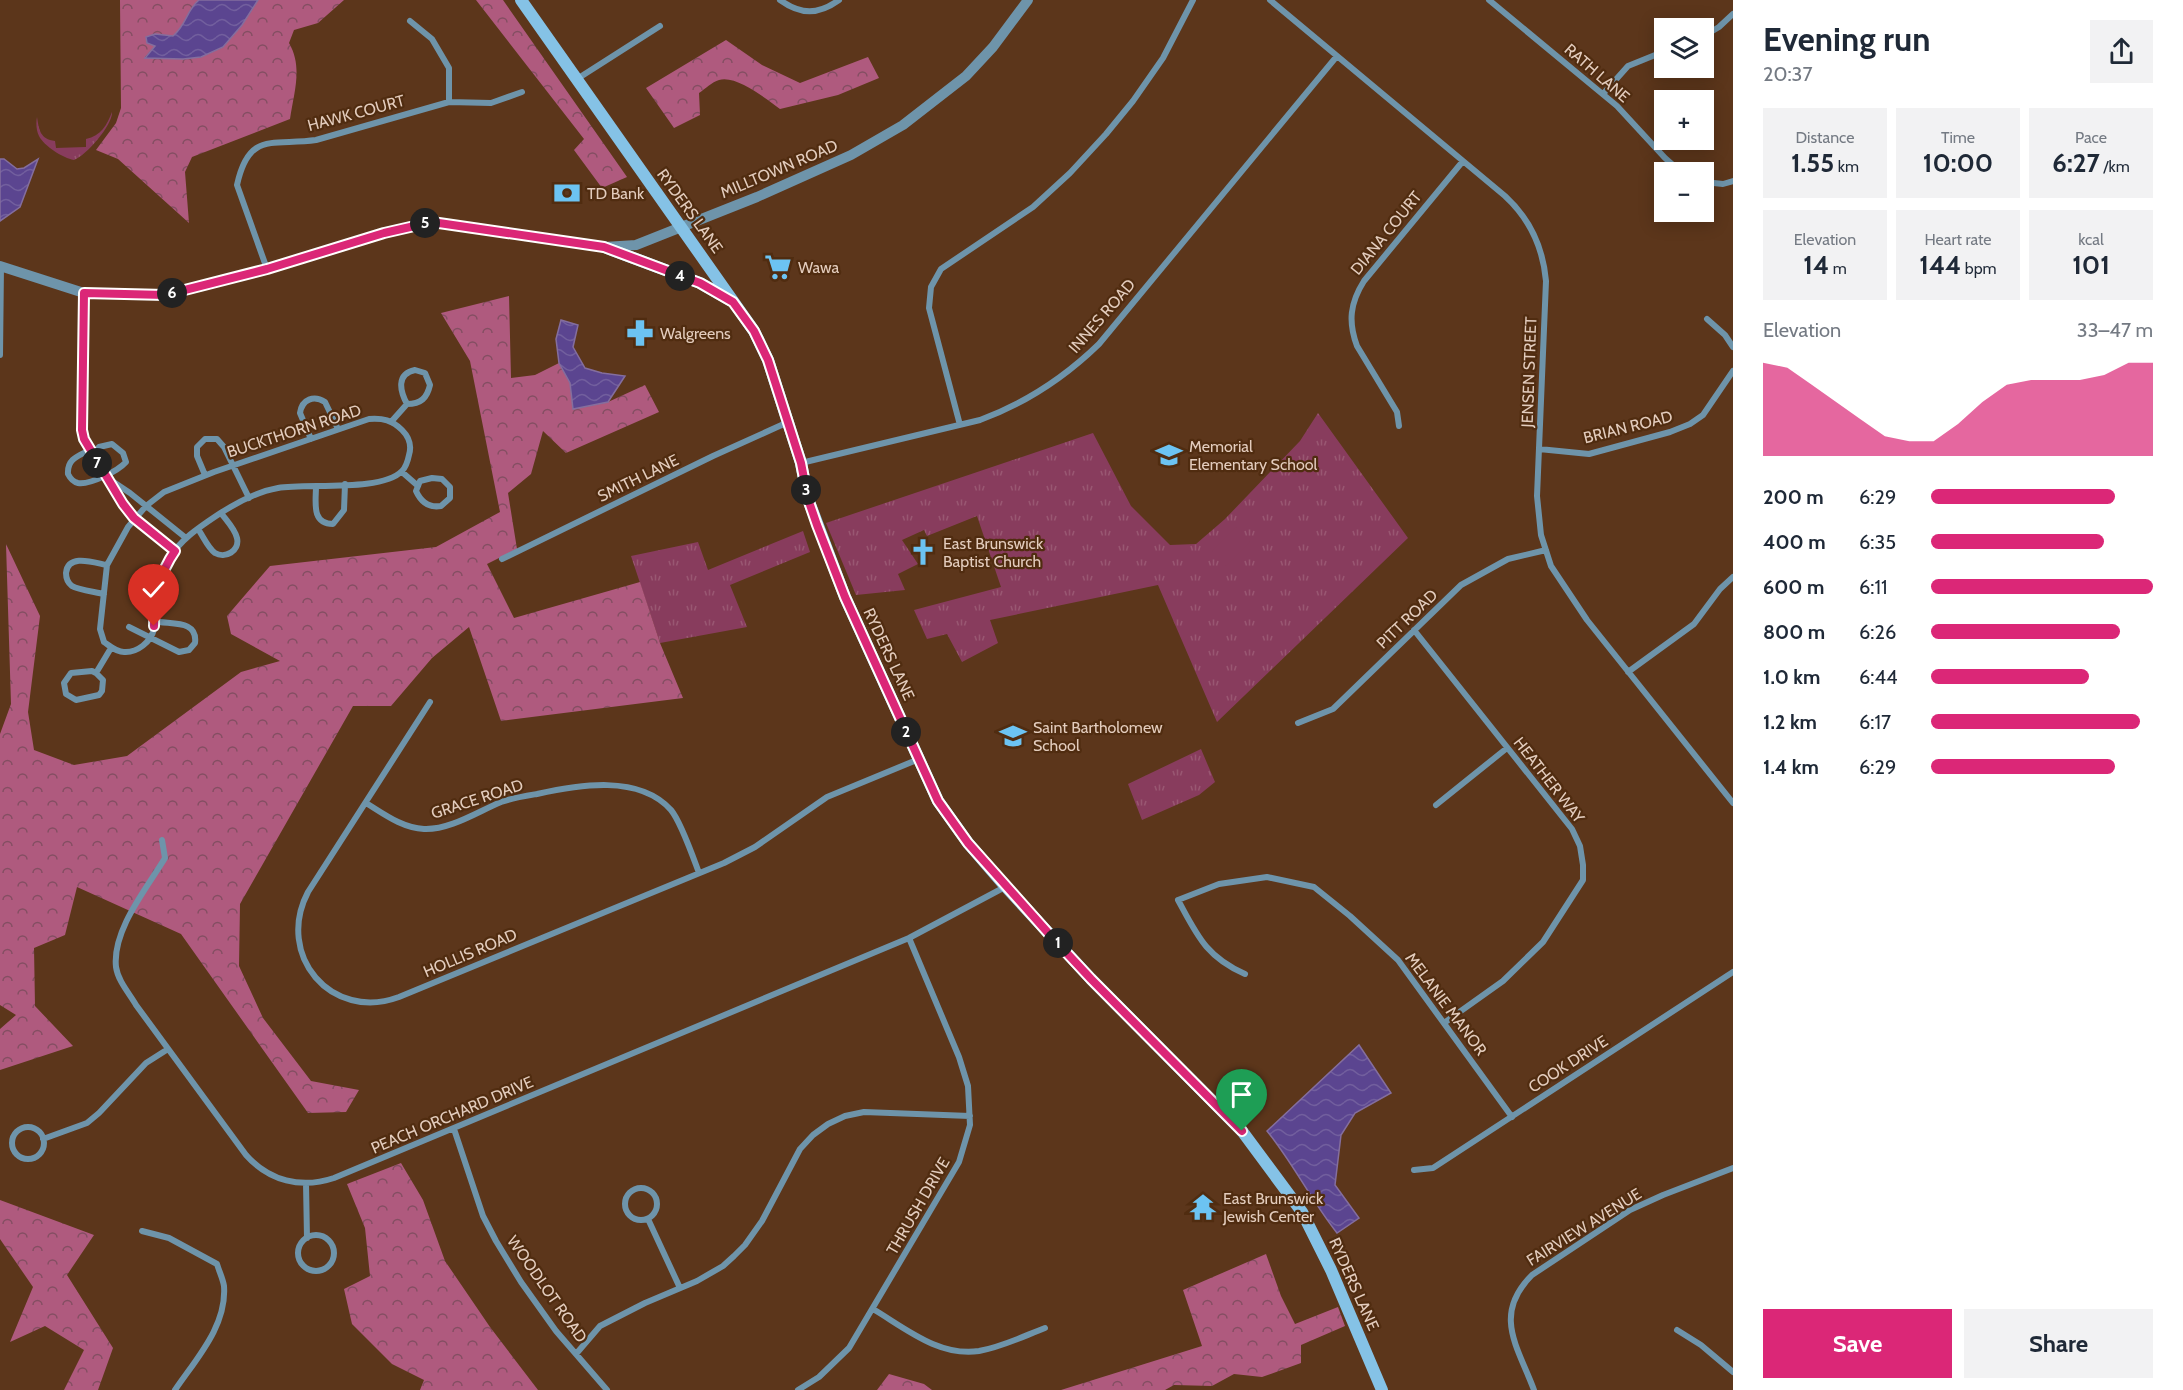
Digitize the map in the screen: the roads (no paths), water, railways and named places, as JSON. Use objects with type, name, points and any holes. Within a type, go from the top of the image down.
[{"type":"main road","name":"RYDERS LANE","points":[[521,0],[754,331],[768,360],[786,423],[801,463],[808,499],[845,597],[938,801],[968,843],[1006,887],[1091,979],[1242,1131],[1302,1212],[1331,1270],[1382,1390]]},
{"type":"main road","points":[[604,247],[700,283],[733,302]]},
{"type":"street","points":[[780,0],[794,9],[812,12],[831,6],[839,0]]},
{"type":"street","name":"MILLTOWN ROAD","points":[[1,266],[84,293],[165,295],[267,269],[384,233],[432,222],[604,247],[636,245],[757,197],[851,154],[903,125],[966,76],[993,47],[1028,0]]},
{"type":"street","points":[[960,425],[929,308],[929,298],[935,278],[947,263],[1033,207],[1070,173],[1133,101],[1163,58],[1193,0]]},
{"type":"street","name":"JENSEN STREET","points":[[1270,0],[1505,196],[1522,214],[1535,235],[1543,258],[1546,281],[1537,496],[1541,535],[1551,566],[1572,600],[1733,803]]},
{"type":"street","name":"RATH LANE","points":[[1489,0],[1617,106],[1670,162]]},
{"type":"street","points":[[1714,30],[1733,14]]},
{"type":"street","points":[[410,21],[432,39],[449,68],[449,102]]},
{"type":"street","points":[[576,79],[660,26]]},
{"type":"street","points":[[1603,94],[1628,66],[1654,55]]},
{"type":"street","name":"INNES ROAD","points":[[801,463],[960,425],[1007,410],[1033,397],[1080,363],[1337,56]]},
{"type":"street","name":"HAWK COURT","points":[[267,269],[237,185],[240,171],[247,157],[256,147],[267,142],[297,143],[316,140],[449,102],[491,103],[522,92]]},
{"type":"street","name":"DIANA COURT","points":[[1399,426],[1397,412],[1352,334],[1350,322],[1352,303],[1364,281],[1463,161]]},
{"type":"street","points":[[1714,183],[1723,184],[1733,181]]},
{"type":"street","points":[[0,355],[1,266]]},
{"type":"street","points":[[84,293],[82,430],[91,453],[117,496],[134,518],[175,551]]},
{"type":"street","points":[[1707,319],[1725,335],[1733,347]]},
{"type":"street","points":[[96,673],[111,648],[122,653],[143,646],[150,637],[154,621],[155,597],[169,560],[186,538],[221,513],[249,498],[278,488],[378,482],[402,472],[407,464],[410,442],[406,435],[391,422],[407,404],[423,401],[429,391],[430,381],[420,370],[409,371],[402,379],[400,388],[407,404]]},
{"type":"street","name":"BRIAN ROAD","points":[[1539,449],[1589,454],[1670,432],[1690,424],[1703,415],[1733,371]]},
{"type":"street","points":[[311,439],[300,413],[301,407],[310,399],[320,399],[327,405],[338,429]]},
{"type":"street","name":"BUCKTHORN ROAD","points":[[111,648],[104,642],[99,629],[107,565],[134,518],[146,506],[164,492],[233,465],[338,429],[369,419],[381,418],[391,422]]},
{"type":"street","name":"SMITH LANE","points":[[502,560],[713,456],[786,423]]},
{"type":"street","points":[[205,476],[196,453],[200,442],[205,439],[217,439],[249,498]]},
{"type":"street","points":[[112,444],[123,453],[126,462],[118,470],[105,476],[81,484],[70,479],[68,464],[72,459],[112,444]]},
{"type":"street","points":[[402,472],[418,486]]},
{"type":"street","points":[[105,476],[186,538]]},
{"type":"street","points":[[426,479],[442,479],[450,487],[450,498],[441,506],[431,506],[418,496],[416,491],[418,486],[420,481],[426,479]]},
{"type":"street","points":[[316,486],[317,517],[327,524],[335,523],[344,510],[345,484]]},
{"type":"street","points":[[198,529],[217,554],[233,552],[237,538],[221,513]]},
{"type":"street","name":"PITT ROAD","points":[[1298,723],[1333,709],[1461,585],[1508,559],[1546,550]]},
{"type":"street","points":[[104,594],[72,586],[68,582],[66,570],[69,565],[81,560],[107,565]]},
{"type":"street","points":[[1628,672],[1694,624],[1720,589],[1733,577]]},
{"type":"street","points":[[129,627],[179,652],[189,650],[195,643],[194,632],[190,627],[154,621]]},
{"type":"street","name":"HEATHER WAY","points":[[1414,630],[1572,829],[1580,846],[1584,865],[1583,880],[1543,942],[1503,981],[1444,1023]]},
{"type":"street","points":[[71,673],[96,673],[103,680],[104,685],[99,695],[76,699],[66,694],[64,682],[71,673]]},
{"type":"street","name":"HOLLIS ROAD","points":[[430,702],[305,899],[300,913],[298,928],[301,951],[306,965],[315,978],[332,992],[353,1001],[376,1003],[399,998],[699,873],[755,847],[827,797],[919,759]]},
{"type":"street","points":[[1436,805],[1507,748]]},
{"type":"street","name":"GRACE ROAD","points":[[366,803],[400,824],[425,829],[450,824],[504,801],[572,786],[610,785],[641,791],[661,801],[673,812],[699,873]]},
{"type":"street","name":"PEACH ORCHARD DRIVE","points":[[162,840],[165,858],[124,924],[119,941],[116,967],[121,980],[136,1005],[251,1161],[278,1179],[306,1184],[334,1178],[909,938],[1006,887]]},
{"type":"street","name":"MELANIE MANOR","points":[[1245,974],[1226,966],[1200,941],[1178,900],[1219,884],[1267,877],[1314,887],[1398,960],[1512,1116]]},
{"type":"street","name":"THRUSH DRIVE","points":[[798,1390],[819,1377],[849,1348],[959,1162],[968,1137],[970,1099],[965,1073],[909,938]]},
{"type":"street","name":"COOK DRIVE","points":[[1414,1170],[1433,1168],[1733,972]]},
{"type":"street","points":[[44,1139],[87,1123],[146,1063],[168,1049]]},
{"type":"street","points":[[576,1354],[600,1326],[697,1281],[723,1266],[745,1245],[762,1221],[800,1149],[828,1124],[845,1116],[864,1112],[970,1116]]},
{"type":"street","points":[[23,1128],[35,1129],[44,1139],[41,1152],[32,1159],[18,1155],[13,1145],[15,1135],[23,1128]]},
{"type":"street","name":"WOODLOT ROAD","points":[[454,1129],[483,1216],[496,1241],[556,1331],[607,1390]]},
{"type":"street","name":"FAIRVIEW AVENUE","points":[[1534,1390],[1514,1345],[1510,1326],[1514,1300],[1526,1281],[1630,1210],[1733,1168]]},
{"type":"street","points":[[306,1184],[307,1238],[298,1251],[300,1262],[304,1267],[314,1271],[330,1266],[334,1255],[332,1244],[322,1236],[307,1238]]},
{"type":"street","points":[[643,1188],[655,1196],[657,1208],[648,1219],[636,1219],[628,1214],[626,1198],[633,1190],[643,1188]]},
{"type":"street","points":[[648,1219],[680,1288]]},
{"type":"street","points":[[142,1231],[169,1238],[217,1264],[224,1284],[224,1308],[211,1337],[175,1390]]},
{"type":"street","points":[[873,1309],[929,1342],[961,1352],[986,1350],[1045,1328]]},
{"type":"street","points":[[1677,1330],[1701,1345],[1733,1372]]},
{"type":"water","points":[[199,0],[258,0],[242,25],[223,47],[201,57],[145,58],[155,46],[147,43],[146,37],[155,34],[173,36]]},
{"type":"water","points":[[0,159],[4,159],[17,169],[24,168],[38,159],[20,207],[0,221]]},
{"type":"water","points":[[561,320],[578,325],[573,347],[585,368],[625,376],[608,402],[573,409],[570,383],[559,363],[556,339]]},
{"type":"water","points":[[1359,1045],[1391,1093],[1355,1113],[1341,1135],[1335,1185],[1359,1218],[1337,1233],[1267,1131]]},
{"type":"place","name":"TD Bank","points":[[567,193]]},
{"type":"place","name":"Wawa","points":[[778,267]]},
{"type":"place","name":"Walgreens","points":[[640,333]]},
{"type":"place","name":"Memorial Elementary School","points":[[1169,455]]},
{"type":"place","name":"East Brunswick Baptist Church","points":[[923,552]]},
{"type":"place","name":"Saint Bartholomew School","points":[[1013,736]]},
{"type":"place","name":"East Brunswick Jewish Center","points":[[1203,1207]]}]
